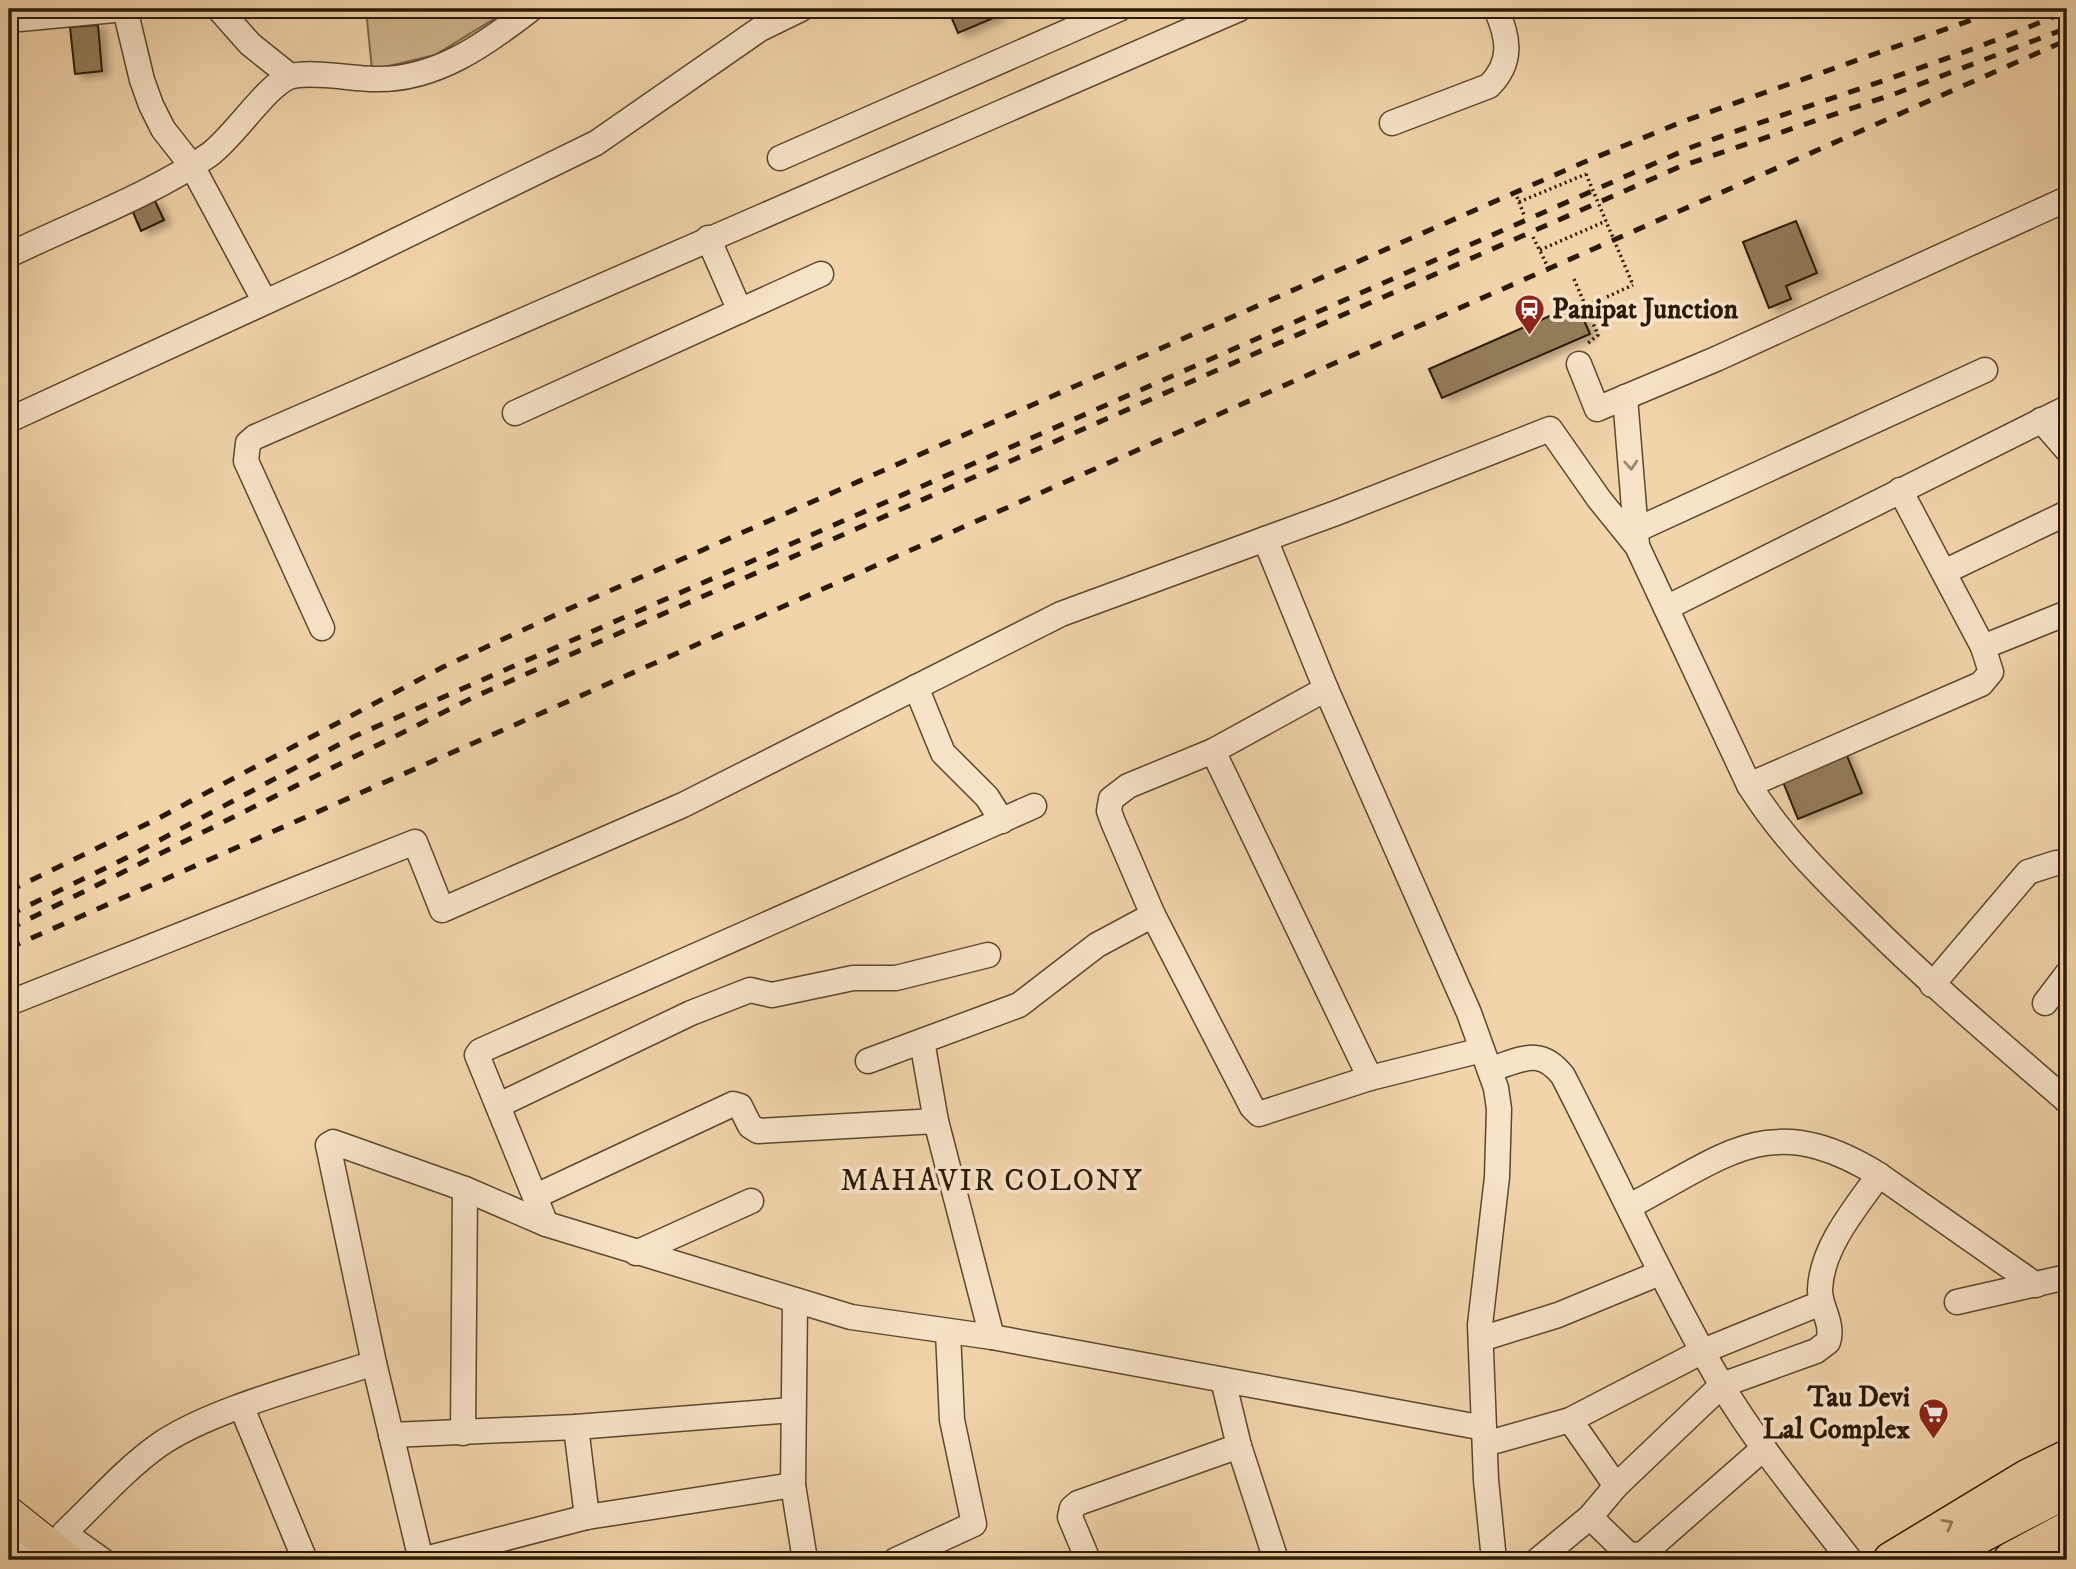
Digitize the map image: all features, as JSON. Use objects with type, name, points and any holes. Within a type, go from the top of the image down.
[{"type":"highway","points":[[1891,1560],[2028,1477],[2067,1458]]},
{"type":"highway","points":[[1941,1560],[1965,1543],[2067,1490]]},
{"type":"highway","points":[[2011,1560],[2067,1530]]},
{"type":"main road","points":[[9,1513],[68,1560]]},
{"type":"street","points":[[9,20],[125,9],[142,80],[151,105],[163,129],[192,166],[264,302]]},
{"type":"street","points":[[219,9],[250,44],[290,76],[402,78],[450,62],[486,44],[531,9]]},
{"type":"street","points":[[9,420],[264,302],[596,143],[760,29],[801,9]]},
{"type":"street","points":[[780,158],[1119,9]]},
{"type":"street","points":[[322,628],[246,461],[248,443],[255,437],[1240,9]]},
{"type":"street","points":[[1392,123],[1489,86],[1496,79],[1504,68],[1507,41],[1496,9]]},
{"type":"street","points":[[9,255],[192,166],[227,140],[271,92],[290,76]]},
{"type":"street","points":[[1579,365],[1597,409],[2067,200]]},
{"type":"street","points":[[708,239],[740,311]]},
{"type":"street","points":[[515,413],[821,274]]},
{"type":"street","points":[[1636,538],[1985,370]]},
{"type":"street","points":[[1625,397],[1636,538],[1749,785],[1768,815],[1808,863],[1932,985],[2067,1101]]},
{"type":"street","points":[[1666,608],[2067,408]]},
{"type":"street","points":[[2041,420],[2067,450]]},
{"type":"street","points":[[9,1003],[415,842],[442,910],[683,805],[1061,614],[1550,429],[1599,499],[1636,538]]},
{"type":"street","points":[[1749,785],[1981,684],[1991,672],[1983,647],[1900,490]]},
{"type":"street","points":[[1944,572],[2067,513]]},
{"type":"street","points":[[1265,539],[1326,689],[1469,1013],[1486,1059],[1499,1109],[1497,1177],[1481,1339],[1494,1560]]},
{"type":"street","points":[[1983,647],[2067,612]]},
{"type":"street","points":[[916,687],[943,754],[987,797],[1002,821]]},
{"type":"street","points":[[1326,689],[1213,751],[1128,786],[1111,799],[1109,811],[1153,915],[1255,1112],[1270,1113],[1370,1078],[1486,1059],[1533,1057],[1554,1064],[1630,1206],[1660,1273],[1722,1385],[1764,1448],[1850,1560]]},
{"type":"street","points":[[1213,751],[1370,1078]]},
{"type":"street","points":[[546,1224],[499,1105],[479,1064],[477,1055],[480,1051],[1034,806]]},
{"type":"street","points":[[1932,985],[2028,872],[2056,863],[2067,864]]},
{"type":"street","points":[[868,1061],[1019,1005],[1097,945],[1153,915]]},
{"type":"street","points":[[499,1105],[691,1013],[750,990],[772,995],[853,978],[896,978],[988,955]]},
{"type":"street","points":[[2045,1003],[2067,974]]},
{"type":"street","points":[[922,1041],[936,1121],[992,1337]]},
{"type":"street","points":[[536,1196],[733,1104],[740,1106],[750,1126],[758,1130],[936,1121]]},
{"type":"street","points":[[1630,1206],[1736,1150],[1775,1140],[1819,1145],[1852,1158],[2036,1285]]},
{"type":"street","points":[[793,1485],[587,1517],[421,1560],[374,1363],[328,1145],[333,1142],[465,1189],[546,1224],[794,1302],[851,1317],[992,1337],[1223,1380],[1485,1436],[1570,1420],[1703,1351],[1821,1303]]},
{"type":"street","points":[[1538,1560],[1590,1517],[1616,1486],[1722,1385],[1822,1347],[1831,1333],[1821,1303],[1824,1270],[1836,1240],[1878,1175]]},
{"type":"street","points":[[463,1433],[465,1189]]},
{"type":"street","points":[[636,1253],[751,1201]]},
{"type":"street","points":[[1481,1339],[1558,1315],[1660,1273]]},
{"type":"street","points":[[1957,1302],[2067,1277]]},
{"type":"street","points":[[794,1302],[793,1485],[805,1560]]},
{"type":"street","points":[[896,1560],[974,1524],[952,1420],[948,1332]]},
{"type":"street","points":[[102,1560],[64,1533],[157,1447],[184,1431],[242,1408],[374,1363]]},
{"type":"street","points":[[1223,1380],[1239,1446],[1276,1560]]},
{"type":"street","points":[[242,1408],[305,1560]]},
{"type":"street","points":[[391,1435],[576,1427],[792,1410]]},
{"type":"street","points":[[1570,1420],[1616,1486]]},
{"type":"street","points":[[576,1427],[587,1517]]},
{"type":"street","points":[[1088,1560],[1070,1517],[1072,1508],[1078,1503],[1239,1446]]},
{"type":"street","points":[[1590,1517],[1629,1555],[1643,1554],[1764,1448]]},
{"type":"street","points":[[9,1538],[39,1560]]},
{"type":"path","points":[[1524,215],[1518,200],[1586,174],[1633,285],[1586,307]]},
{"type":"path","points":[[1539,250],[1606,221]]},
{"type":"path","points":[[1533,237],[1547,265]]},
{"type":"path","points":[[1574,279],[1598,335],[1585,346],[1579,365]]},
{"type":"shaded area","points":[[366,9],[510,9],[435,55],[372,70]]},
{"type":"building","points":[[948,9],[995,9],[998,16],[958,33]]},
{"type":"building","points":[[98,25],[102,71],[75,74],[70,27]]},
{"type":"building","points":[[154,199],[164,220],[141,231],[132,210]]},
{"type":"building","points":[[1796,221],[1817,273],[1786,286],[1791,299],[1769,308],[1743,242]]},
{"type":"building","points":[[1577,304],[1590,334],[1442,398],[1429,369]]},
{"type":"building","points":[[1843,746],[1862,793],[1798,819],[1779,772]]},
{"type":"railway","points":[[9,891],[159,818],[443,667],[564,611],[1582,163],[1684,121],[2003,9]]},
{"type":"railway","points":[[9,915],[126,858],[355,736],[1692,147],[1928,65],[2067,11]]},
{"type":"railway","points":[[9,929],[474,697],[1679,167],[1897,93],[2067,28]]},
{"type":"railway","points":[[9,948],[2067,40]]},
{"type":"place","name":"Panipat Junction","points":[[1529,336]]},
{"type":"place","name":"Tau Devi Lal Complex","points":[[1933,1440]]},
{"type":"district","name":"MAHAVIR COLONY","points":[[992,1181]]}]
